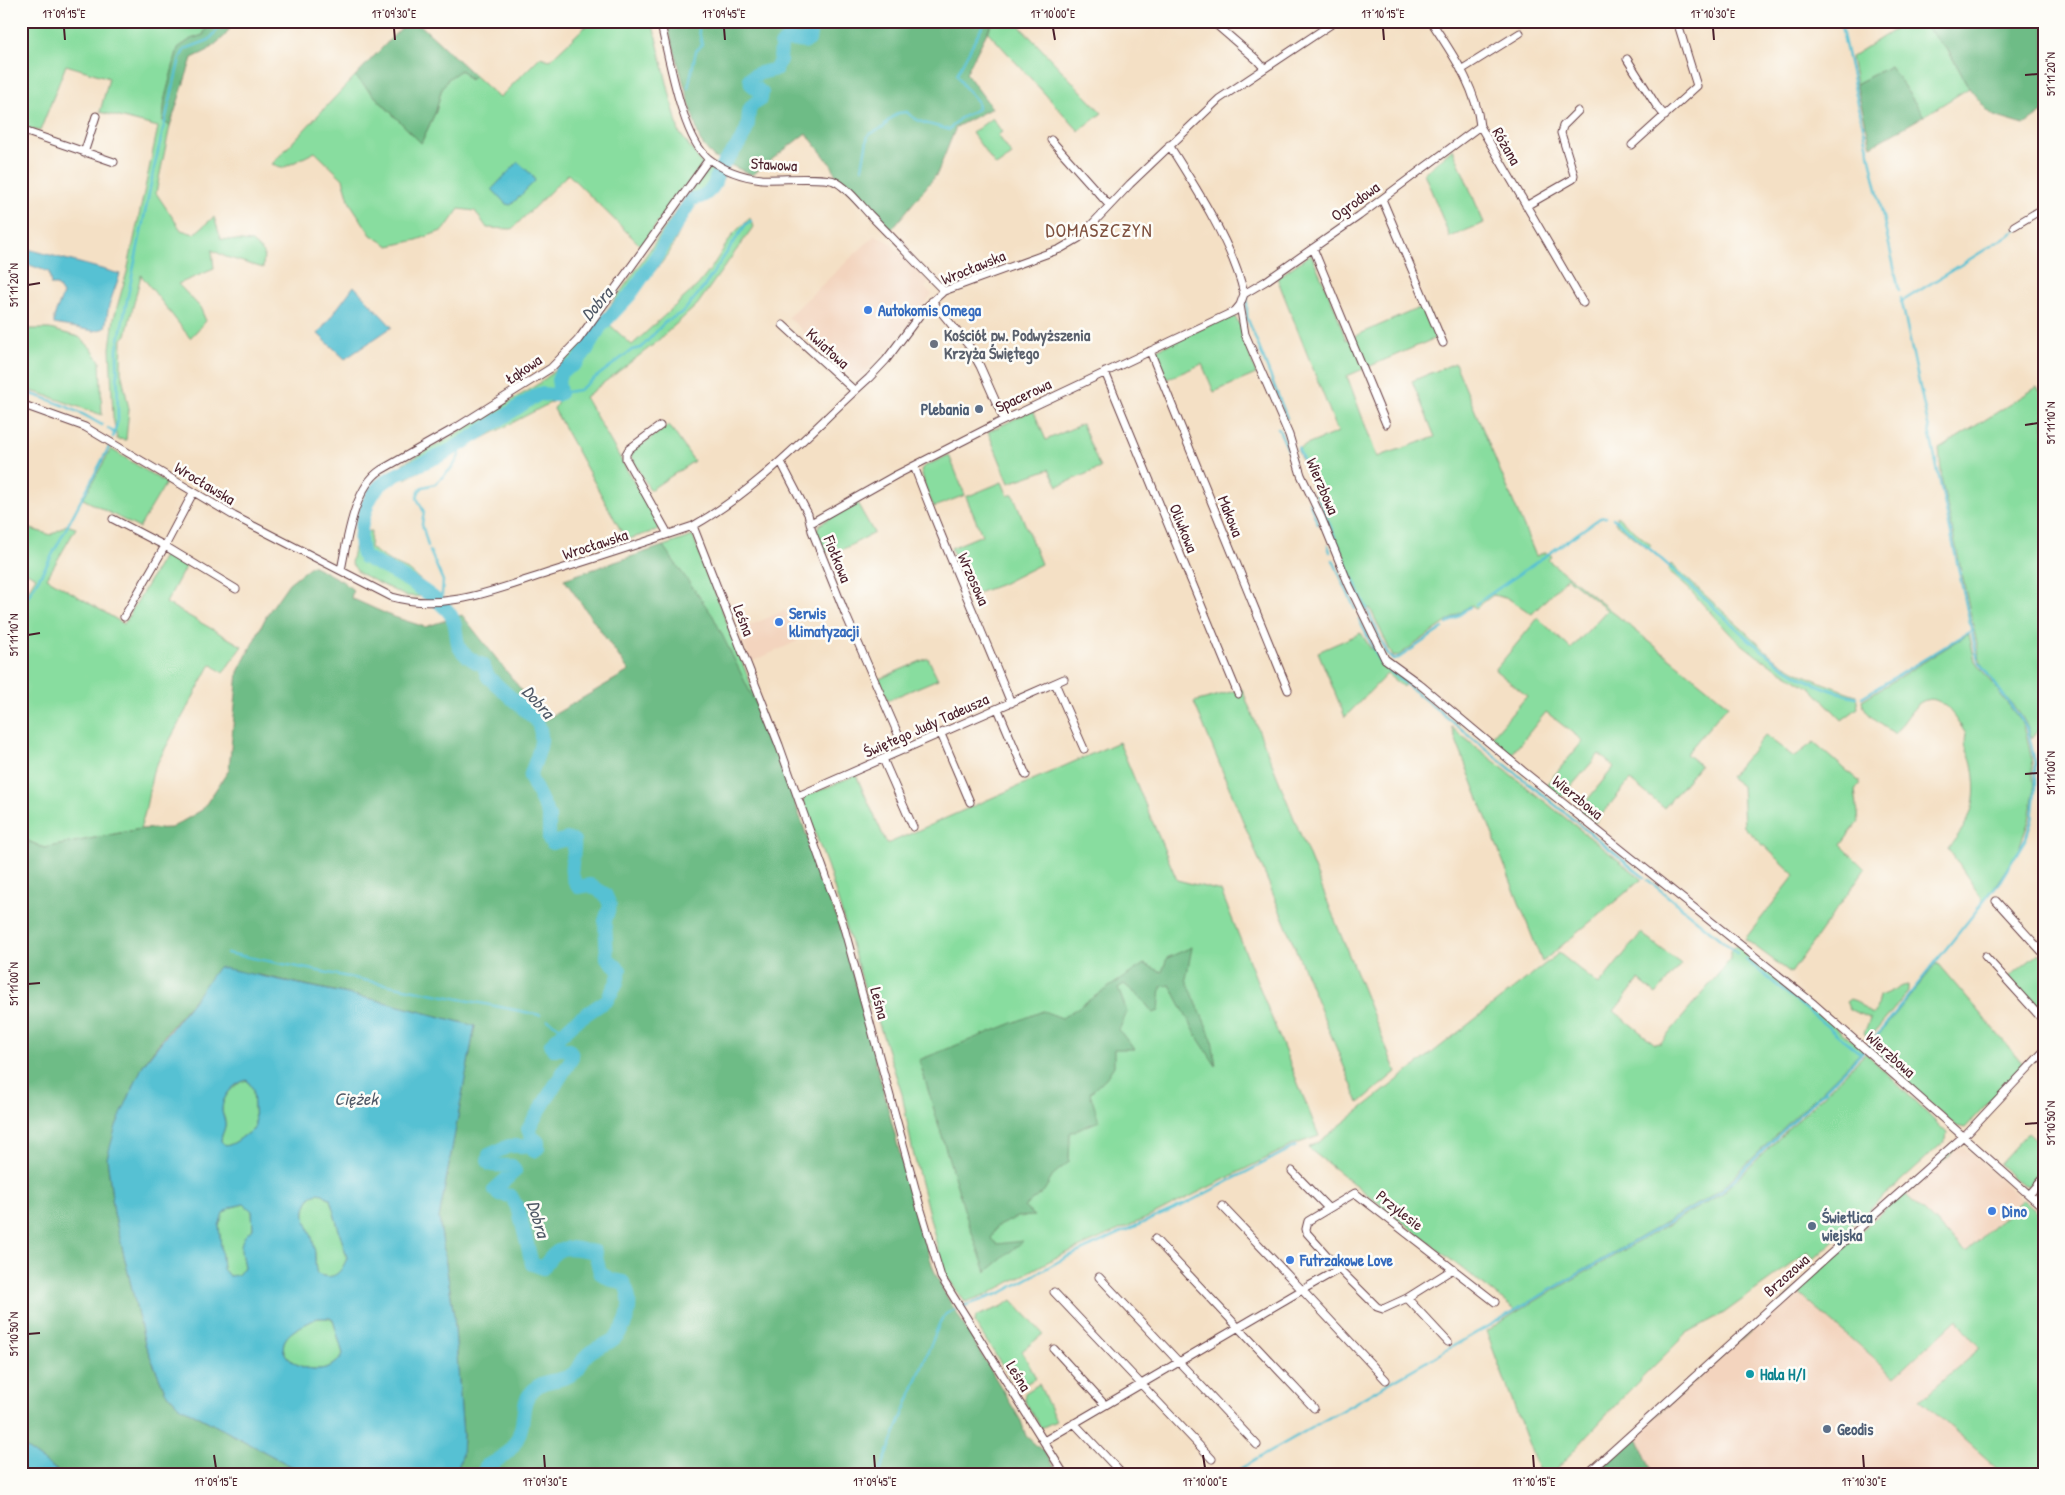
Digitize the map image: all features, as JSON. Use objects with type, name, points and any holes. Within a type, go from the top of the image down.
[{"type":"street","name":"Stawowa","points":[[660,21],[684,114],[697,143],[709,159],[728,170],[748,178],[788,180],[818,178],[835,181],[853,197],[944,292]]},
{"type":"street","points":[[1212,21],[1264,68]]},
{"type":"street","name":"Wrocławska","points":[[21,404],[84,427],[193,493],[281,541],[392,597],[424,603],[451,601],[493,591],[693,526],[738,498],[780,462],[886,360],[932,301],[944,292],[1070,244],[1079,238],[1169,145],[1219,99],[1336,21]]},
{"type":"street","name":"Różana","points":[[1431,21],[1462,70],[1476,100],[1480,126],[1583,303]]},
{"type":"street","points":[[1632,145],[1697,86],[1677,21]]},
{"type":"street","points":[[1462,70],[1520,33]]},
{"type":"street","points":[[1627,59],[1656,106],[1665,116]]},
{"type":"street","points":[[1526,206],[1573,179],[1574,174],[1561,133],[1562,126],[1578,111]]},
{"type":"street","points":[[84,153],[96,116]]},
{"type":"street","name":"Ogrodowa","points":[[1244,294],[1266,281],[1382,199],[1480,126]]},
{"type":"street","points":[[21,130],[114,162]]},
{"type":"street","points":[[1051,140],[1109,205]]},
{"type":"street","points":[[1169,145],[1223,240],[1241,280],[1244,294],[1240,304]]},
{"type":"street","name":"Łąkowa","points":[[341,570],[350,528],[360,500],[370,480],[377,473],[457,427],[551,368],[583,333],[709,159]]},
{"type":"street","points":[[1382,199],[1443,343]]},
{"type":"street","points":[[2014,226],[2044,208]]},
{"type":"street","points":[[1313,248],[1386,424]]},
{"type":"street","points":[[932,301],[969,346],[1004,420]]},
{"type":"street","name":"Spacerowa","points":[[811,523],[914,466],[1004,420],[1235,311],[1240,304]]},
{"type":"street","name":"Wierzbowa","points":[[1240,304],[1245,334],[1290,435],[1301,475],[1321,517],[1349,585],[1385,659],[1418,683],[1523,771],[1814,1004],[2044,1208]]},
{"type":"street","name":"Kwiatowa","points":[[783,325],[855,391]]},
{"type":"street","name":"Makowa","points":[[1150,351],[1288,690]]},
{"type":"street","name":"Oliwkowa","points":[[1104,372],[1238,694]]},
{"type":"street","points":[[660,426],[629,449],[626,459],[668,534]]},
{"type":"street","name":"Fiołkowa","points":[[780,462],[802,502],[848,622],[905,750]]},
{"type":"street","name":"Wrzosowa","points":[[914,466],[1011,703]]},
{"type":"street","points":[[124,617],[193,493]]},
{"type":"street","points":[[113,519],[165,546],[236,589]]},
{"type":"street","name":"Leśna","points":[[693,526],[779,744],[846,931],[921,1210],[941,1277],[1064,1474]]},
{"type":"street","name":"Świętego Judy Tadeusza","points":[[798,796],[1064,679]]},
{"type":"street","points":[[1055,683],[1084,749]]},
{"type":"street","points":[[998,709],[1026,775]]},
{"type":"street","points":[[941,734],[970,802]]},
{"type":"street","points":[[883,760],[913,827]]},
{"type":"street","points":[[1996,901],[2044,954]]},
{"type":"street","points":[[1985,956],[2044,1021]]},
{"type":"street","name":"Brzozowa","points":[[1587,1474],[1964,1136],[2044,1051]]},
{"type":"street","points":[[1292,1171],[1328,1208]]},
{"type":"street","points":[[2028,1195],[2044,1178]]},
{"type":"street","name":"Przylesie","points":[[1453,1269],[1407,1298],[1380,1309],[1307,1234],[1308,1221],[1355,1193],[1453,1269],[1495,1302]]},
{"type":"street","points":[[1222,1206],[1386,1380]]},
{"type":"street","points":[[1155,1239],[1314,1408]]},
{"type":"street","points":[[1044,1441],[1140,1383],[1339,1269]]},
{"type":"street","points":[[1100,1277],[1257,1445]]},
{"type":"street","points":[[1054,1292],[1212,1459]]},
{"type":"street","points":[[1407,1298],[1448,1342]]},
{"type":"street","points":[[1054,1349],[1105,1404]]},
{"type":"street","points":[[1074,1423],[1122,1474]]},
{"type":"shaded area","points":[[875,235],[888,241],[929,282],[925,288],[932,294],[894,343],[856,382],[788,317]]},
{"type":"shaded area","points":[[785,610],[798,641],[751,662],[738,631]]},
{"type":"shaded area","points":[[1965,1148],[2023,1200],[1966,1252],[1905,1195],[1955,1150]]},
{"type":"shaded area","points":[[1796,1290],[1895,1377],[1956,1319],[1980,1348],[1920,1400],[2004,1474],[1653,1474],[1636,1435]]},
{"type":"green space","points":[[22,21],[207,21],[208,24],[203,35],[191,39],[178,48],[165,98],[163,121],[170,126],[156,193],[181,230],[194,234],[214,217],[221,239],[252,242],[264,253],[263,268],[226,257],[212,250],[214,269],[178,284],[200,307],[206,321],[190,338],[141,275],[126,335],[122,339],[121,371],[129,409],[126,440],[117,439],[113,417],[110,348],[114,318],[127,272],[158,127],[100,112],[109,78],[66,65],[40,131],[21,127]]},
{"type":"green space","points":[[207,21],[234,21],[225,36],[207,51],[192,58],[170,126],[163,121],[165,98],[178,48],[191,39],[203,35],[208,24]]},
{"type":"green space","points":[[408,21],[416,21],[474,75],[470,80],[461,70],[448,79],[441,91],[436,111],[421,143],[355,76]]},
{"type":"green space","points":[[591,21],[652,21],[679,132],[703,165],[667,209],[641,246],[568,174],[512,229],[487,228],[475,211],[459,209],[444,230],[417,240],[389,246],[371,235],[350,203],[343,179],[315,152],[283,168],[272,164],[355,76],[421,143],[436,111],[441,91],[448,79],[461,69],[469,80],[474,75],[499,98],[540,57],[550,60]]},
{"type":"green space","points":[[666,21],[993,21],[966,73],[992,108],[956,127],[937,174],[891,230],[838,181],[832,166],[806,133],[752,175],[713,157],[700,141]]},
{"type":"green space","points":[[993,21],[1015,21],[1102,113],[1079,131],[988,32]]},
{"type":"green space","points":[[1908,21],[1928,28],[1936,36],[1952,57],[1969,88],[1924,116],[1890,66],[1856,84],[1851,57]]},
{"type":"green space","points":[[1918,21],[2044,21],[2044,111],[2024,125],[1994,116],[1969,88],[1950,53]]},
{"type":"green space","points":[[1890,66],[1924,116],[1871,146],[1856,84]]},
{"type":"green space","points":[[992,118],[1002,132],[998,135],[1012,155],[996,166],[972,133]]},
{"type":"green space","points":[[1453,149],[1484,223],[1450,237],[1424,173]]},
{"type":"green space","points":[[714,166],[725,175],[718,190],[693,205],[668,255],[610,325],[632,345],[698,285],[733,234],[750,218],[753,227],[697,305],[653,345],[585,397],[661,529],[626,540],[554,409],[563,392],[552,402],[405,479],[403,463],[441,443],[523,394],[555,370],[596,324],[705,171]]},
{"type":"green space","points":[[1311,254],[1335,308],[1346,340],[1426,305],[1438,337],[1347,376],[1377,457],[1435,437],[1412,381],[1455,363],[1536,556],[1545,552],[1552,556],[1548,560],[1728,705],[1686,754],[1700,765],[1664,808],[1630,780],[1595,823],[1579,810],[1614,767],[1599,754],[1562,797],[1546,785],[1583,741],[1546,712],[1511,755],[1491,738],[1527,696],[1495,670],[1538,618],[1571,649],[1607,610],[1567,578],[1532,614],[1509,599],[1493,595],[1476,608],[1471,605],[1398,656],[1393,657],[1370,608],[1365,611],[1333,540],[1297,449],[1338,432],[1277,278]]},
{"type":"green space","points":[[1233,314],[1240,325],[1256,374],[1214,392],[1202,364],[1165,380],[1154,351]]},
{"type":"green space","points":[[21,329],[50,329],[79,337],[90,347],[100,361],[102,415],[39,393],[21,389]]},
{"type":"green space","points":[[2037,387],[2040,392],[2044,390],[2044,731],[2040,728],[2032,738],[2022,717],[1989,677],[1980,659],[1942,482],[1939,449]]},
{"type":"green space","points":[[1033,410],[1046,440],[1082,424],[1100,468],[1058,486],[1049,469],[1009,483],[988,432]]},
{"type":"green space","points":[[669,425],[694,461],[650,490],[631,457],[633,451]]},
{"type":"green space","points":[[111,449],[166,483],[139,528],[83,499]]},
{"type":"green space","points":[[949,455],[965,495],[934,507],[926,490],[921,470],[923,467]]},
{"type":"green space","points":[[1002,482],[1008,496],[1013,494],[1041,564],[1002,584],[970,596],[951,548],[982,535],[966,497]]},
{"type":"green space","points":[[856,501],[874,533],[832,555],[830,551],[825,553],[816,532],[819,525]]},
{"type":"green space","points":[[1617,516],[1651,545],[1648,549],[1615,523]]},
{"type":"green space","points":[[66,525],[76,528],[47,578],[124,624],[164,556],[169,554],[188,562],[166,603],[242,646],[223,673],[211,664],[153,771],[140,829],[44,848],[21,838],[21,602],[36,577],[21,569],[21,526],[51,535]]},
{"type":"green space","points":[[371,531],[370,548],[391,562],[410,571],[427,586],[434,597],[405,596],[359,573],[351,563],[357,533]]},
{"type":"green space","points":[[693,536],[769,731],[741,676],[663,546]]},
{"type":"green space","points":[[663,546],[713,616],[769,731],[843,936],[907,1181],[933,1268],[943,1290],[1021,1421],[1026,1436],[1046,1454],[1059,1474],[456,1474],[462,1456],[463,1435],[454,1316],[439,1218],[475,1026],[376,1000],[259,975],[194,1000],[167,1032],[143,1065],[107,1158],[114,1213],[145,1344],[165,1391],[179,1406],[289,1465],[310,1474],[62,1474],[21,1445],[21,838],[44,848],[140,829],[171,828],[202,810],[229,770],[238,672],[268,613],[289,583],[312,565],[342,581],[353,590],[351,598],[391,616],[425,627],[462,615],[545,720],[629,671],[564,579]]},
{"type":"green space","points":[[1671,564],[1774,658],[1813,679],[1856,695],[1858,708],[1842,720],[1812,689],[1757,656],[1733,637],[1688,588],[1668,571]]},
{"type":"green space","points":[[1361,633],[1371,649],[1375,648],[1387,664],[1408,678],[1403,687],[1387,674],[1345,717],[1318,652]]},
{"type":"green space","points":[[1969,634],[1975,661],[2020,720],[2026,733],[2031,756],[2034,790],[2029,821],[2017,853],[1984,902],[1948,848],[1968,819],[1974,799],[1974,777],[1971,759],[1966,747],[1966,734],[1952,713],[1940,702],[1933,699],[1925,700],[1917,705],[1895,734],[1866,711],[1862,700]]},
{"type":"green space","points":[[928,658],[938,679],[888,700],[879,679]]},
{"type":"green space","points":[[1242,689],[1396,1072],[1359,1103],[1194,702]]},
{"type":"green space","points":[[1451,727],[1642,879],[1542,962]]},
{"type":"green space","points":[[1765,735],[1794,757],[1814,742],[1861,783],[1855,790],[1859,821],[1841,845],[1865,869],[1791,973],[1745,939],[1795,875],[1744,827],[1742,786],[1730,777]]},
{"type":"green space","points":[[1119,742],[1177,880],[1221,891],[1319,1136],[1293,1145],[1149,1217],[1055,1258],[988,1294],[965,1302],[944,1273],[912,1148],[902,1094],[878,1021],[870,1006],[828,868],[803,801],[804,797],[856,775],[887,844]]},
{"type":"green space","points":[[1641,933],[1681,964],[1656,994],[1639,980],[1614,1011],[1655,1044],[1661,1043],[1730,960],[1730,951],[1737,945],[1863,1050],[1719,1191],[1515,1310],[1308,1148],[1319,1142],[1559,953],[1599,985]]},
{"type":"green space","points":[[1192,947],[1186,979],[1212,1039],[1216,1066],[1198,1038],[1170,985],[1161,987],[1159,1011],[1153,1013],[1142,999],[1124,984],[1118,988],[1127,1012],[1119,1030],[1134,1049],[1114,1049],[1114,1066],[1106,1078],[1090,1093],[1099,1121],[1070,1133],[1069,1162],[1054,1174],[1044,1191],[1024,1207],[1034,1216],[1017,1217],[996,1227],[991,1239],[997,1244],[1023,1241],[986,1272],[966,1216],[919,1060],[1043,1011],[1062,1018],[1144,964],[1162,972],[1167,958]]},
{"type":"green space","points":[[2039,953],[2044,958],[2044,1015],[2009,977]]},
{"type":"green space","points":[[1937,963],[2024,1065],[1965,1128],[1956,1126],[1868,1048]]},
{"type":"green space","points":[[1908,985],[1908,992],[1869,1039],[1864,1033],[1870,1019],[1850,1009],[1846,1002],[1850,999],[1856,1001],[1872,1015],[1876,1010],[1879,996]]},
{"type":"green space","points":[[1866,1053],[1947,1133],[1946,1140],[1814,1259],[1808,1252],[1724,1313],[1687,1333],[1625,1395],[1552,1474],[1540,1474],[1486,1331],[1723,1193]]},
{"type":"green space","points":[[247,1080],[253,1089],[255,1125],[253,1130],[226,1146],[221,1142],[225,1125],[222,1110],[224,1100],[233,1088]]},
{"type":"green space","points":[[2028,1132],[2044,1147],[2044,1173],[2034,1184],[2028,1186],[2019,1182],[1999,1164]]},
{"type":"green space","points":[[1953,1148],[1955,1150],[1906,1195],[1966,1252],[2023,1200],[2044,1218],[2044,1474],[2004,1474],[1920,1400],[1980,1348],[1957,1319],[1895,1377],[1796,1291],[1591,1474]]},
{"type":"green space","points":[[318,1193],[330,1199],[347,1258],[336,1275],[328,1277],[317,1274],[315,1254],[305,1218],[307,1203],[312,1195]]},
{"type":"green space","points":[[244,1204],[252,1210],[253,1229],[245,1237],[242,1246],[244,1267],[239,1275],[229,1276],[223,1269],[219,1226],[223,1213],[232,1207]]},
{"type":"green space","points":[[1012,1300],[1043,1334],[1022,1351],[1036,1378],[1022,1386],[1019,1385],[1014,1377],[1011,1379],[975,1323],[976,1316],[1001,1307]]},
{"type":"green space","points":[[317,1318],[330,1318],[333,1320],[343,1354],[335,1363],[325,1368],[313,1369],[292,1361],[285,1354],[283,1346],[290,1334]]},
{"type":"green space","points":[[1039,1384],[1056,1421],[1041,1428],[1024,1400],[1025,1393]]},
{"type":"green space","points":[[1636,1435],[1653,1474],[1593,1474]]},
{"type":"water","points":[[518,162],[533,176],[535,181],[511,205],[506,204],[492,189]]},
{"type":"water","points":[[28,249],[120,274],[109,305],[105,328],[94,331],[54,324],[54,317],[63,294],[57,285],[51,285],[49,272],[21,262],[25,251]]},
{"type":"water","points":[[354,286],[392,327],[345,359],[318,334]]},
{"type":"water","name":"Ciężek","points":[[218,967],[376,1000],[475,1026],[439,1218],[454,1316],[463,1435],[462,1456],[456,1474],[310,1474],[289,1465],[179,1406],[165,1391],[145,1344],[114,1213],[107,1158],[116,1126],[143,1065]],"holes":[[[247,1080],[253,1089],[255,1125],[253,1130],[226,1146],[221,1141],[225,1128],[222,1112],[224,1100],[233,1087]],[[323,1194],[330,1199],[347,1258],[339,1272],[328,1277],[317,1274],[314,1246],[306,1221],[305,1209],[312,1195]],[[244,1204],[252,1211],[253,1229],[244,1238],[241,1246],[244,1267],[238,1275],[229,1276],[223,1269],[219,1226],[223,1213],[232,1207]],[[317,1318],[330,1318],[333,1320],[343,1354],[335,1363],[325,1368],[313,1369],[292,1361],[285,1354],[283,1346],[287,1337]]]},
{"type":"water","points":[[21,1445],[62,1474],[21,1474]]},
{"type":"waterway","points":[[215,21],[220,28]]},
{"type":"waterway","points":[[113,437],[118,420],[117,349],[155,164],[180,58],[185,49],[209,40],[225,21]]},
{"type":"waterway","points":[[688,88],[696,51],[702,45],[697,21]]},
{"type":"waterway","name":"Dobra","points":[[483,1474],[486,1466],[501,1458],[516,1441],[522,1426],[526,1400],[534,1389],[543,1383],[573,1374],[589,1353],[615,1338],[624,1325],[629,1311],[628,1296],[623,1282],[612,1280],[600,1273],[595,1252],[564,1248],[554,1254],[543,1268],[532,1264],[519,1211],[511,1196],[499,1194],[494,1190],[515,1171],[512,1166],[491,1165],[488,1161],[489,1155],[509,1146],[529,1146],[534,1151],[538,1148],[538,1142],[532,1137],[528,1129],[572,1058],[571,1052],[568,1049],[553,1049],[551,1044],[576,1021],[607,1000],[617,982],[620,970],[607,958],[605,921],[610,905],[605,894],[590,885],[578,887],[572,874],[574,841],[567,839],[552,843],[549,839],[549,816],[530,777],[541,741],[541,734],[536,720],[488,677],[483,665],[461,651],[453,619],[440,603],[409,581],[364,557],[361,549],[363,518],[377,489],[390,478],[445,453],[539,394],[556,395],[560,393],[558,380],[562,371],[575,364],[586,351],[600,327],[630,295],[692,199],[708,193],[714,184],[719,170],[742,139],[747,128],[750,108],[761,99],[762,93],[751,84],[750,78],[776,69],[780,60],[781,45],[787,39],[805,42],[809,40],[808,21]]},
{"type":"waterway","points":[[862,168],[868,135],[884,127],[898,113],[907,112],[921,122],[949,130],[959,119],[978,109],[977,101],[963,85],[957,74],[985,21]]},
{"type":"waterway","points":[[1840,21],[1899,290]]},
{"type":"waterway","points":[[1901,302],[2044,213]]},
{"type":"waterway","points":[[560,393],[579,390],[632,350],[641,348],[665,322],[683,312],[703,288],[746,224],[751,221]]},
{"type":"waterway","points":[[1247,297],[1247,317],[1287,418]]},
{"type":"waterway","points":[[1867,1048],[2000,881],[2026,838],[2032,820],[2035,791],[2035,763],[2028,731],[1978,661],[1901,298]]},
{"type":"waterway","points":[[21,391],[63,405],[102,425]]},
{"type":"waterway","points":[[108,428],[114,433]]},
{"type":"waterway","points":[[1278,428],[1293,460]]},
{"type":"waterway","points":[[428,546],[422,524],[424,512],[417,498],[419,491],[423,487],[435,484],[453,467],[460,454],[459,445]]},
{"type":"waterway","points":[[21,608],[49,561],[109,447]]},
{"type":"waterway","points":[[1298,448],[1344,559],[1388,655],[1393,660],[1397,659],[1443,628]]},
{"type":"waterway","points":[[1309,502],[1318,524]]},
{"type":"waterway","points":[[1476,604],[1600,518],[1606,517]]},
{"type":"waterway","points":[[1613,518],[1773,659],[1811,682],[1856,697]]},
{"type":"waterway","points":[[1328,545],[1330,552]]},
{"type":"waterway","points":[[430,551],[443,581],[441,606]]},
{"type":"waterway","points":[[1333,560],[1355,609]]},
{"type":"waterway","points":[[1447,624],[1470,607]]},
{"type":"waterway","points":[[1359,619],[1381,664],[1644,877]]},
{"type":"waterway","points":[[1862,697],[1971,631]]},
{"type":"waterway","points":[[1648,880],[1737,953]]},
{"type":"waterway","points":[[227,953],[540,1015]]},
{"type":"waterway","points":[[1745,959],[1861,1054]]},
{"type":"waterway","name":"Dobra","points":[[612,992],[617,995]]},
{"type":"waterway","points":[[548,1020],[564,1030]]},
{"type":"waterway","points":[[1231,1474],[1721,1192],[1864,1051]]},
{"type":"waterway","points":[[964,1306],[1001,1293],[1065,1258],[1185,1204],[1296,1146]]},
{"type":"waterway","points":[[879,1474],[940,1322],[946,1314],[955,1309]]},
{"type":"place","name":"Autokomis Omega","points":[[868,310]]},
{"type":"place","name":"Kościół pw. Podwyższenia Krzyża Świętego","points":[[934,344]]},
{"type":"place","name":"Plebania","points":[[979,409]]},
{"type":"place","name":"Serwis klimatyzacji","points":[[779,622]]},
{"type":"place","name":"Dino","points":[[1992,1211]]},
{"type":"place","name":"Świetlica wiejska","points":[[1812,1226]]},
{"type":"place","name":"Futrzakowe Love","points":[[1290,1260]]},
{"type":"place","name":"Hala H/I","points":[[1750,1374]]},
{"type":"place","name":"Geodis","points":[[1827,1429]]},
{"type":"district","name":"DOMASZCZYN","points":[[1099,230]]}]
